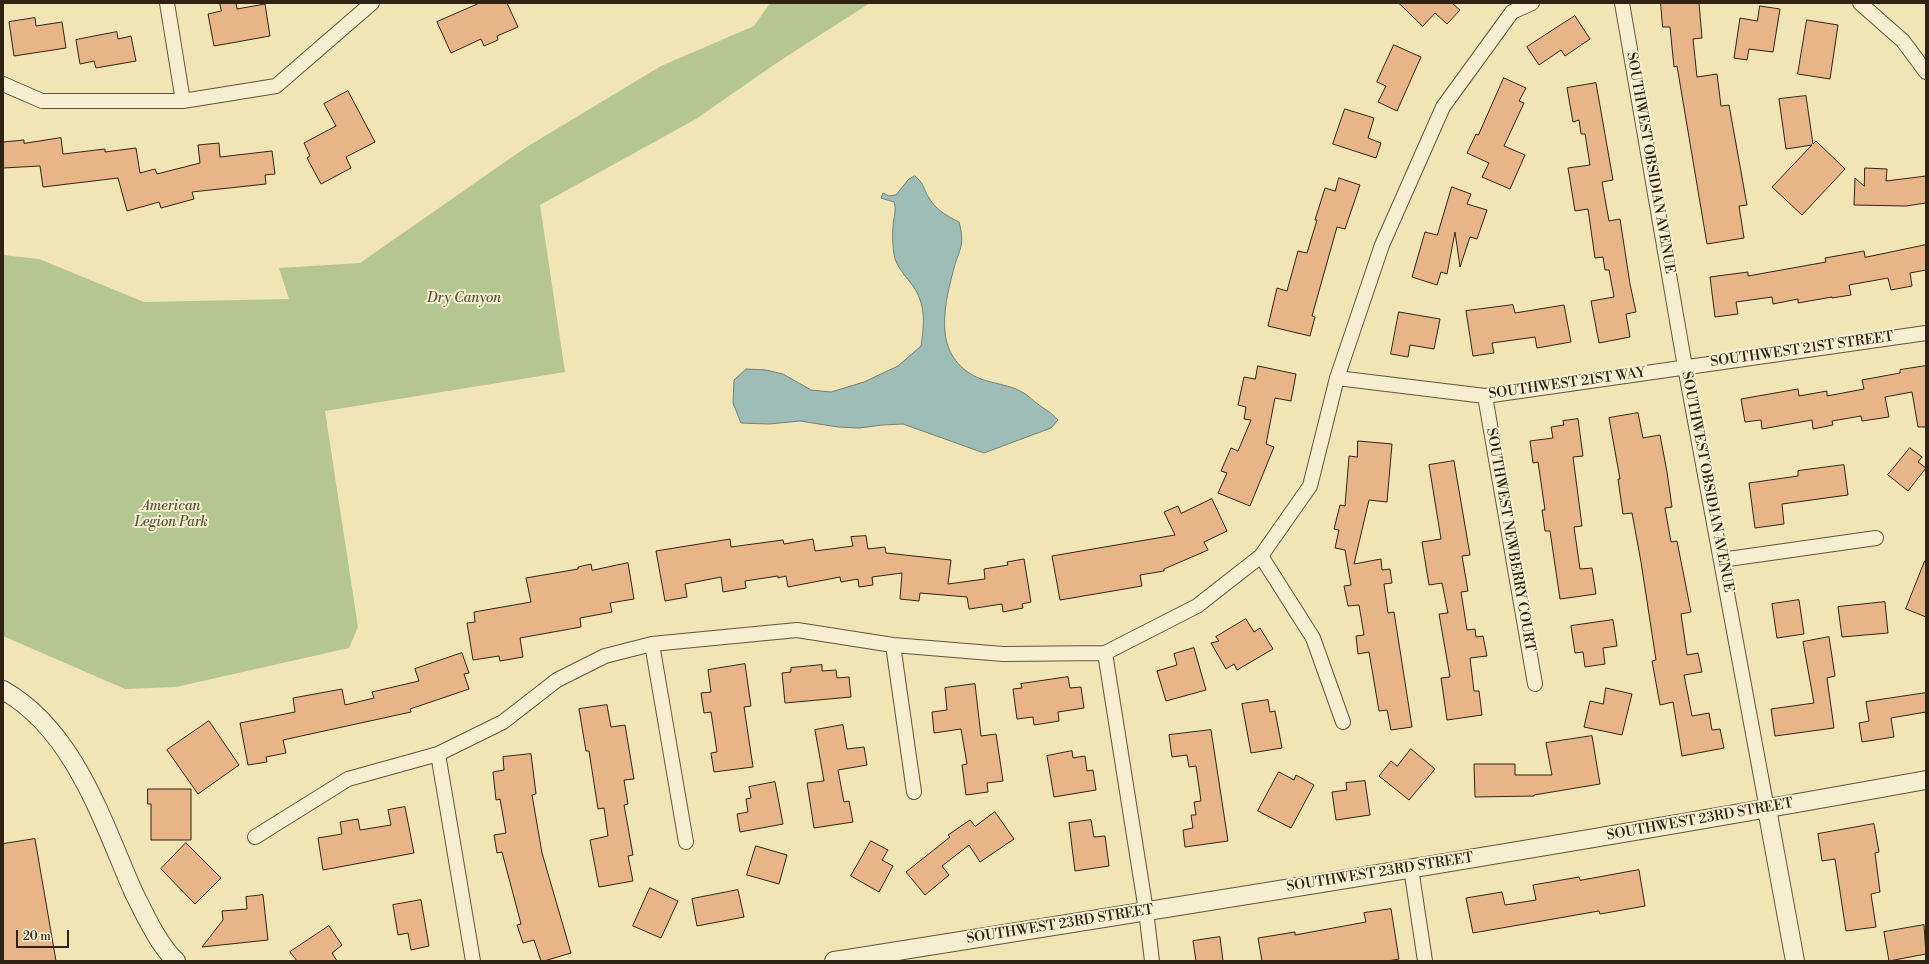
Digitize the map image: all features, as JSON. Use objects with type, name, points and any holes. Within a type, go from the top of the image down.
[{"type":"street","points":[[167,3],[183,101]]},
{"type":"street","points":[[3,84],[42,101],[183,101],[276,86],[372,3]]},
{"type":"street","points":[[255,837],[348,779],[438,754],[503,722],[557,680],[605,656],[652,644],[796,630],[893,645],[1003,654],[1105,653],[1198,606],[1261,556],[1310,486],[1337,378],[1382,246],[1444,107],[1512,12],[1532,3]]},
{"type":"street","name":"SOUTHWEST OBSIDIAN AVENUE","points":[[1622,3],[1682,367],[1721,560],[1795,961]]},
{"type":"street","points":[[1860,3],[1903,41],[1926,72]]},
{"type":"street","name":"SOUTHWEST 21ST STREET","points":[[1682,367],[1926,333]]},
{"type":"street","name":"SOUTHWEST 21ST WAY","points":[[1337,378],[1485,396],[1682,367]]},
{"type":"street","name":"SOUTHWEST NEWBERRY COURT","points":[[1485,396],[1535,684]]},
{"type":"street","points":[[1721,560],[1876,538]]},
{"type":"street","points":[[1261,556],[1313,638],[1343,722]]},
{"type":"street","points":[[652,644],[686,842]]},
{"type":"street","points":[[893,645],[914,792]]},
{"type":"street","points":[[1105,653],[1146,912],[1152,961]]},
{"type":"street","points":[[3,690],[11,694],[49,728],[78,767],[145,916],[176,961]]},
{"type":"street","points":[[438,754],[473,961]]},
{"type":"street","name":"SOUTHWEST 23RD STREET","points":[[834,961],[1146,912],[1767,809],[1926,780]]},
{"type":"street","points":[[1411,868],[1425,961]]},
{"type":"green space","name":"American Legion Park","points":[[770,3],[870,3],[778,62],[696,119],[540,205],[565,372],[325,411],[358,627],[349,648],[176,687],[125,689],[3,636],[3,255],[39,259],[144,302],[289,299],[279,268],[360,263],[525,148],[661,66],[754,26]]},
{"type":"water","points":[[915,176],[921,182],[927,195],[935,206],[946,215],[959,222],[961,230],[961,243],[949,286],[945,317],[946,340],[956,361],[974,376],[1022,392],[1051,413],[1058,420],[1051,428],[984,453],[903,424],[859,428],[838,427],[800,421],[769,424],[741,423],[733,403],[734,380],[746,369],[766,370],[783,374],[811,390],[831,392],[864,382],[898,366],[921,346],[923,310],[919,296],[898,265],[894,255],[893,224],[895,205],[894,202],[881,198],[883,193],[889,196],[896,195],[908,180]]},
{"type":"building","points":[[220,3],[236,3],[237,9],[265,4],[270,36],[214,46],[208,14],[221,11]]},
{"type":"building","points":[[480,3],[507,3],[518,27],[497,36],[498,40],[484,46],[481,39],[451,53],[437,22]]},
{"type":"building","points":[[1399,3],[1452,3],[1460,10],[1447,24],[1435,13],[1423,26]]},
{"type":"building","points":[[1661,3],[1699,3],[1702,38],[1693,39],[1697,77],[1717,74],[1721,106],[1729,105],[1747,205],[1739,206],[1744,238],[1707,244],[1677,66],[1674,67],[1670,27],[1663,27]]},
{"type":"building","points":[[1760,6],[1780,9],[1773,52],[1749,49],[1747,60],[1734,58],[1740,18],[1757,21]]},
{"type":"building","points":[[1575,16],[1590,39],[1565,56],[1561,50],[1539,65],[1527,47]]},
{"type":"building","points":[[35,18],[36,26],[62,22],[66,48],[14,56],[9,22]]},
{"type":"building","points":[[1807,20],[1838,25],[1830,79],[1798,74]]},
{"type":"building","points":[[117,32],[118,39],[131,36],[136,61],[96,68],[94,61],[80,64],[76,40]]},
{"type":"building","points":[[1394,45],[1421,57],[1397,111],[1378,102],[1386,86],[1377,82]]},
{"type":"building","points":[[1504,78],[1526,88],[1519,101],[1524,103],[1504,146],[1525,155],[1510,189],[1482,177],[1489,163],[1467,153],[1476,134],[1478,135]]},
{"type":"building","points":[[1596,83],[1613,180],[1602,182],[1609,221],[1620,219],[1636,312],[1626,314],[1630,337],[1599,343],[1591,301],[1614,297],[1609,270],[1605,270],[1603,257],[1595,258],[1588,209],[1575,211],[1568,168],[1590,165],[1585,134],[1581,134],[1579,120],[1573,122],[1567,88]]},
{"type":"building","points":[[348,91],[375,142],[346,157],[351,168],[321,184],[307,158],[310,156],[304,143],[336,126],[324,104]]},
{"type":"building","points":[[1806,96],[1813,144],[1816,141],[1845,169],[1802,215],[1772,187],[1812,145],[1786,149],[1779,99]]},
{"type":"building","points":[[1345,109],[1374,118],[1368,138],[1381,143],[1376,158],[1333,144]]},
{"type":"building","points":[[61,138],[63,154],[105,149],[105,152],[136,148],[140,173],[155,169],[157,174],[200,163],[198,145],[219,143],[220,157],[272,151],[275,174],[265,175],[266,184],[192,192],[194,199],[161,208],[159,202],[127,211],[118,178],[43,187],[40,166],[3,168],[3,142],[24,140],[24,143]]},
{"type":"building","points":[[1865,168],[1887,169],[1886,181],[1926,176],[1926,203],[1906,206],[1854,205],[1855,178],[1864,186]]},
{"type":"building","points":[[1339,178],[1360,185],[1345,229],[1337,227],[1312,316],[1315,317],[1310,336],[1268,326],[1277,288],[1287,291],[1298,251],[1307,253],[1325,188],[1335,191]]},
{"type":"building","points":[[1452,187],[1471,194],[1467,204],[1487,210],[1477,239],[1470,237],[1460,267],[1455,232],[1447,274],[1441,272],[1437,285],[1412,277],[1425,232],[1437,235]]},
{"type":"building","points":[[1926,245],[1926,270],[1910,273],[1912,286],[1891,290],[1888,278],[1849,285],[1851,295],[1832,298],[1798,303],[1798,299],[1773,304],[1772,297],[1736,302],[1738,314],[1715,317],[1710,277],[1748,272],[1748,276],[1826,262],[1825,258],[1864,251],[1865,257]]},
{"type":"building","points":[[1513,305],[1515,313],[1564,305],[1571,342],[1537,348],[1535,337],[1492,343],[1494,353],[1473,356],[1466,311]]},
{"type":"building","points":[[1399,312],[1440,319],[1434,349],[1410,345],[1408,357],[1391,354]]},
{"type":"building","points":[[1258,366],[1296,374],[1291,401],[1275,398],[1266,444],[1274,447],[1250,506],[1218,493],[1227,473],[1221,471],[1231,448],[1238,451],[1251,420],[1244,419],[1246,407],[1238,405],[1244,377],[1255,379]]},
{"type":"building","points":[[1926,366],[1926,427],[1918,427],[1912,392],[1885,397],[1889,417],[1862,421],[1861,416],[1832,421],[1833,425],[1813,429],[1812,420],[1762,429],[1761,420],[1745,422],[1741,399],[1798,389],[1799,396],[1827,391],[1827,396],[1864,389],[1862,380],[1900,373],[1900,370]]},
{"type":"building","points":[[1638,413],[1643,438],[1660,435],[1667,472],[1672,507],[1665,508],[1671,542],[1677,541],[1691,612],[1681,614],[1687,655],[1698,653],[1702,672],[1684,675],[1692,716],[1709,713],[1712,730],[1720,729],[1724,748],[1682,756],[1673,702],[1660,705],[1652,661],[1656,660],[1641,562],[1632,513],[1623,514],[1618,479],[1620,479],[1609,418]]},
{"type":"building","points":[[1578,419],[1583,456],[1573,457],[1582,526],[1574,527],[1580,569],[1592,568],[1596,594],[1560,599],[1550,531],[1545,531],[1542,510],[1545,510],[1538,462],[1533,463],[1530,441],[1553,438],[1551,427],[1564,425],[1563,421]]},
{"type":"building","points":[[1358,441],[1392,444],[1387,502],[1369,500],[1354,564],[1381,559],[1382,570],[1390,569],[1392,583],[1384,584],[1388,613],[1394,612],[1412,727],[1391,730],[1387,710],[1379,711],[1369,652],[1358,654],[1356,636],[1364,635],[1359,605],[1348,606],[1344,586],[1351,585],[1345,550],[1335,548],[1339,530],[1334,529],[1340,505],[1345,506],[1349,456],[1357,457]]},
{"type":"building","points":[[1910,448],[1922,457],[1918,462],[1926,468],[1908,491],[1888,475]]},
{"type":"building","points":[[1454,461],[1470,555],[1462,556],[1468,591],[1461,592],[1467,630],[1475,629],[1476,637],[1483,636],[1487,656],[1470,658],[1474,691],[1479,691],[1482,715],[1447,720],[1441,678],[1450,677],[1439,614],[1448,613],[1442,583],[1429,585],[1422,542],[1441,539],[1429,465]]},
{"type":"building","points":[[1844,465],[1848,495],[1782,504],[1784,524],[1755,528],[1749,483],[1798,476],[1798,471]]},
{"type":"building","points":[[1212,499],[1227,531],[1204,542],[1208,550],[1164,569],[1164,571],[1140,575],[1142,586],[1060,600],[1052,556],[1175,535],[1164,512],[1178,506],[1181,513]]},
{"type":"building","points":[[866,536],[868,549],[885,547],[886,553],[951,560],[948,584],[985,579],[984,569],[1008,565],[1007,562],[1024,559],[1031,602],[1022,604],[1023,608],[1003,612],[1002,604],[969,609],[967,597],[920,593],[919,601],[900,599],[902,573],[872,577],[873,585],[859,587],[858,579],[841,582],[840,577],[788,587],[786,576],[778,578],[778,576],[745,581],[746,588],[723,592],[721,577],[685,584],[687,597],[665,601],[656,551],[730,539],[731,547],[783,540],[784,544],[813,539],[815,551],[853,546],[851,537]]},
{"type":"building","points":[[1926,561],[1926,617],[1906,609]]},
{"type":"building","points":[[628,563],[634,599],[610,603],[612,612],[580,618],[581,627],[520,638],[523,657],[500,661],[499,656],[473,660],[467,623],[475,622],[474,612],[531,602],[526,578],[578,569],[578,567],[591,564],[592,570]]},
{"type":"building","points":[[1799,600],[1804,634],[1777,638],[1772,604]]},
{"type":"building","points":[[1885,602],[1888,633],[1842,637],[1838,607]]},
{"type":"building","points":[[1246,619],[1254,632],[1260,628],[1273,649],[1237,670],[1234,664],[1226,669],[1211,643],[1219,641],[1216,637]]},
{"type":"building","points":[[1613,620],[1617,646],[1603,648],[1605,664],[1585,667],[1583,652],[1575,653],[1571,626]]},
{"type":"building","points":[[1829,637],[1835,676],[1827,678],[1834,728],[1775,736],[1771,709],[1814,703],[1803,642]]},
{"type":"building","points":[[1194,648],[1206,690],[1166,701],[1157,671],[1177,665],[1174,654]]},
{"type":"building","points":[[462,653],[469,673],[464,674],[469,689],[410,709],[411,712],[283,740],[286,753],[266,757],[267,762],[248,765],[240,723],[295,712],[293,698],[342,689],[345,705],[374,698],[372,692],[419,681],[415,669]]},
{"type":"building","points":[[745,664],[751,706],[744,707],[753,767],[714,772],[711,753],[717,752],[711,712],[704,713],[701,693],[711,692],[708,670]]},
{"type":"building","points":[[822,665],[822,671],[836,670],[837,678],[849,677],[851,697],[785,703],[782,673],[791,672],[791,668]]},
{"type":"building","points":[[1068,677],[1070,688],[1081,687],[1084,708],[1058,712],[1059,721],[1034,725],[1033,717],[1017,719],[1013,689],[1022,688],[1021,684]]},
{"type":"building","points":[[975,684],[981,736],[996,734],[1003,781],[987,783],[988,792],[966,795],[962,765],[967,764],[961,729],[934,733],[932,712],[947,710],[945,688]]},
{"type":"building","points":[[1606,688],[1632,694],[1622,735],[1584,727],[1590,701],[1603,704]]},
{"type":"building","points":[[1926,693],[1926,712],[1891,718],[1894,737],[1862,742],[1859,723],[1869,721],[1866,702]]},
{"type":"building","points":[[1268,700],[1270,712],[1275,711],[1282,748],[1251,753],[1242,704]]},
{"type":"building","points":[[607,705],[611,727],[625,725],[634,779],[624,780],[628,804],[624,805],[633,855],[628,856],[633,881],[599,887],[590,840],[608,836],[604,808],[598,809],[589,751],[586,751],[579,709]]},
{"type":"building","points":[[209,721],[239,765],[198,794],[167,750]]},
{"type":"building","points":[[843,725],[847,749],[864,747],[867,765],[838,770],[844,802],[849,801],[853,822],[814,828],[807,783],[824,781],[815,730]]},
{"type":"building","points":[[1211,730],[1228,841],[1185,847],[1183,830],[1193,828],[1191,815],[1196,815],[1194,802],[1201,801],[1196,766],[1189,767],[1187,755],[1172,757],[1169,735]]},
{"type":"building","points":[[1592,736],[1600,784],[1534,796],[1475,797],[1474,764],[1515,764],[1515,775],[1552,775],[1546,743]]},
{"type":"building","points":[[1411,749],[1435,769],[1409,800],[1379,776],[1391,761],[1397,766]]},
{"type":"building","points":[[1072,751],[1073,758],[1085,756],[1087,771],[1093,770],[1096,790],[1054,797],[1047,756]]},
{"type":"building","points":[[531,754],[536,794],[532,795],[542,853],[571,953],[544,961],[541,961],[534,940],[523,943],[517,925],[521,924],[502,852],[497,853],[494,835],[506,833],[500,799],[496,800],[493,772],[504,770],[503,757]]},
{"type":"building","points":[[1279,772],[1294,780],[1296,775],[1314,785],[1291,828],[1258,811]]},
{"type":"building","points":[[1365,781],[1370,815],[1336,820],[1332,792],[1347,790],[1346,783]]},
{"type":"building","points":[[775,782],[783,824],[740,832],[737,814],[748,812],[746,799],[751,798],[749,787]]},
{"type":"building","points":[[148,789],[191,789],[191,840],[151,840],[151,804],[148,804]]},
{"type":"building","points":[[405,807],[414,853],[323,870],[318,838],[342,834],[340,822],[358,819],[360,830],[391,825],[388,810]]},
{"type":"building","points":[[995,812],[1014,839],[980,862],[969,845],[942,866],[949,875],[925,895],[906,872],[950,837],[948,835],[970,820],[975,826]]},
{"type":"building","points":[[1091,820],[1094,837],[1105,836],[1109,866],[1075,871],[1069,823]]},
{"type":"building","points":[[1874,824],[1879,852],[1875,853],[1880,892],[1871,894],[1876,927],[1846,931],[1835,859],[1822,861],[1818,834]]},
{"type":"building","points":[[35,839],[56,961],[3,961],[3,844]]},
{"type":"building","points":[[871,841],[888,850],[882,860],[893,866],[879,892],[851,876]]},
{"type":"building","points":[[186,843],[221,878],[195,904],[161,869]]},
{"type":"building","points":[[756,846],[787,855],[779,884],[747,875]]},
{"type":"building","points":[[1639,870],[1645,906],[1600,914],[1599,911],[1473,933],[1466,898],[1502,892],[1505,905],[1536,900],[1533,885],[1579,877],[1580,880]]},
{"type":"building","points":[[650,888],[678,901],[661,938],[633,926]]},
{"type":"building","points":[[738,890],[744,917],[697,926],[692,899]]},
{"type":"building","points":[[263,895],[268,940],[202,947],[223,920],[222,911],[247,909],[246,897]]},
{"type":"building","points":[[421,900],[429,946],[411,950],[408,933],[398,935],[393,905]]},
{"type":"building","points":[[1391,909],[1399,959],[1388,961],[1262,961],[1258,938],[1295,932],[1295,935],[1366,922],[1364,913]]},
{"type":"building","points":[[1924,925],[1926,954],[1889,961],[1884,932]]},
{"type":"building","points":[[329,926],[342,945],[332,953],[337,961],[297,961],[290,952]]},
{"type":"building","points":[[1220,937],[1223,961],[1196,961],[1193,941]]},
{"type":"park label","name":"Dry Canyon","points":[[464,299]]}]
